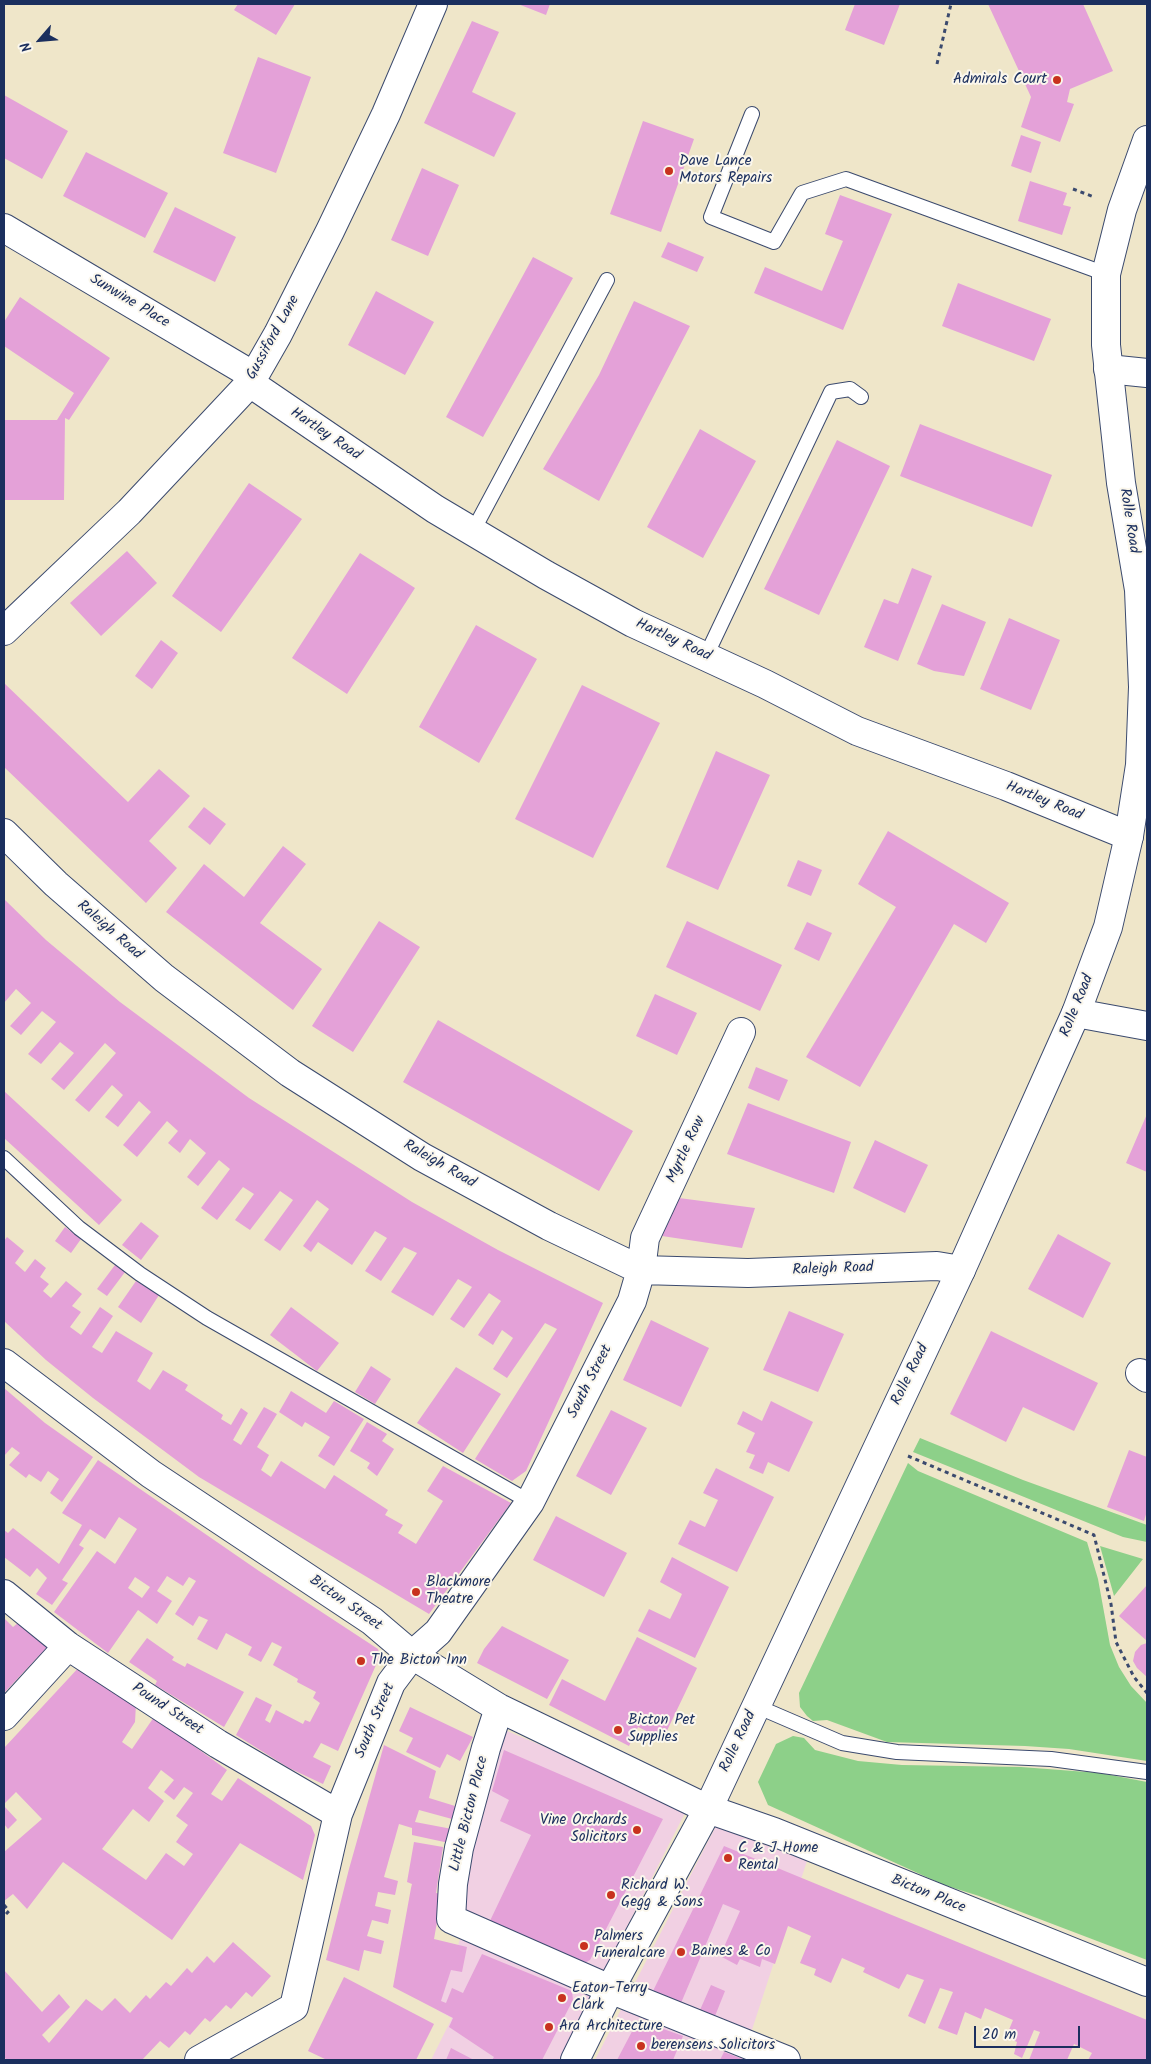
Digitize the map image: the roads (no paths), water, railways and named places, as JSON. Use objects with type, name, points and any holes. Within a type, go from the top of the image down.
[{"type":"street","name":"Gussiford Lane","points":[[4,631],[129,512],[252,380],[278,334],[386,114],[433,4]]},
{"type":"street","name":"Rolle Road","points":[[575,2060],[610,1989],[708,1808],[756,1706],[961,1270],[1076,1013],[1108,927],[1129,836],[1140,765],[1143,687],[1139,590],[1121,483],[1108,369],[1105,320],[1106,274],[1122,210],[1147,140]]},
{"type":"street","name":"Sunwine Place","points":[[4,228],[252,380]]},
{"type":"street","points":[[1108,369],[1147,373]]},
{"type":"street","name":"Hartley Road","points":[[252,380],[434,509],[632,623],[706,656],[857,731],[1006,786],[1129,836]]},
{"type":"street","name":"Raleigh Road","points":[[4,833],[56,884],[164,978],[290,1073],[422,1157],[549,1226],[641,1270],[748,1273],[937,1266],[961,1270]]},
{"type":"street","points":[[1076,1013],[1147,1026]]},
{"type":"street","name":"Myrtle Row","points":[[641,1270],[645,1238],[741,1032]]},
{"type":"street","name":"South Street","points":[[199,2060],[294,2007],[338,1814],[391,1683],[412,1655],[438,1632],[530,1502],[632,1302],[641,1270]]},
{"type":"street","name":"Bicton Street","points":[[4,1363],[151,1474],[372,1621],[412,1655],[499,1708],[708,1808]]},
{"type":"street","name":"Pound Street","points":[[4,1594],[68,1646],[218,1744],[338,1814]]},
{"type":"street","points":[[4,1716],[68,1646]]},
{"type":"street","name":"Little Bicton Place","points":[[499,1708],[486,1748],[459,1848],[453,1884],[451,1919],[610,1989],[786,2060]]},
{"type":"street","name":"Bicton Place","points":[[708,1808],[774,1832],[1147,1982]]},
{"type":"lane","points":[[752,114],[711,217],[774,242],[802,193],[846,179],[994,231],[1106,274]]},
{"type":"lane","points":[[473,531],[607,280]]},
{"type":"lane","points":[[706,656],[769,518],[831,392],[850,389],[861,397]]},
{"type":"lane","points":[[4,1158],[79,1228],[140,1274],[206,1318],[530,1502]]},
{"type":"lane","points":[[756,1706],[842,1743],[851,1745],[897,1752],[1051,1758],[1147,1772]]},
{"type":"place","name":"Admirals Court","points":[[1057,80]]},
{"type":"place","name":"Dave Lance Motors Repairs","points":[[669,171]]},
{"type":"place","name":"Blackmore Theatre","points":[[416,1592]]},
{"type":"place","name":"The Bicton Inn","points":[[361,1661]]},
{"type":"place","name":"Bicton Pet Supplies","points":[[618,1730]]},
{"type":"place","name":"Vine Orchards Solicitors","points":[[637,1830]]},
{"type":"place","name":"C & J Home Rental","points":[[728,1858]]},
{"type":"place","name":"Richard W. Gegg & Sons","points":[[611,1895]]},
{"type":"place","name":"Palmers Funeralcare","points":[[584,1946]]},
{"type":"place","name":"Baines & Co","points":[[681,1952]]},
{"type":"place","name":"Eaton-Terry Clark","points":[[562,1998]]},
{"type":"place","name":"Ara Architecture","points":[[549,2027]]},
{"type":"place","name":"berensens Solicitors","points":[[641,2046]]}]
